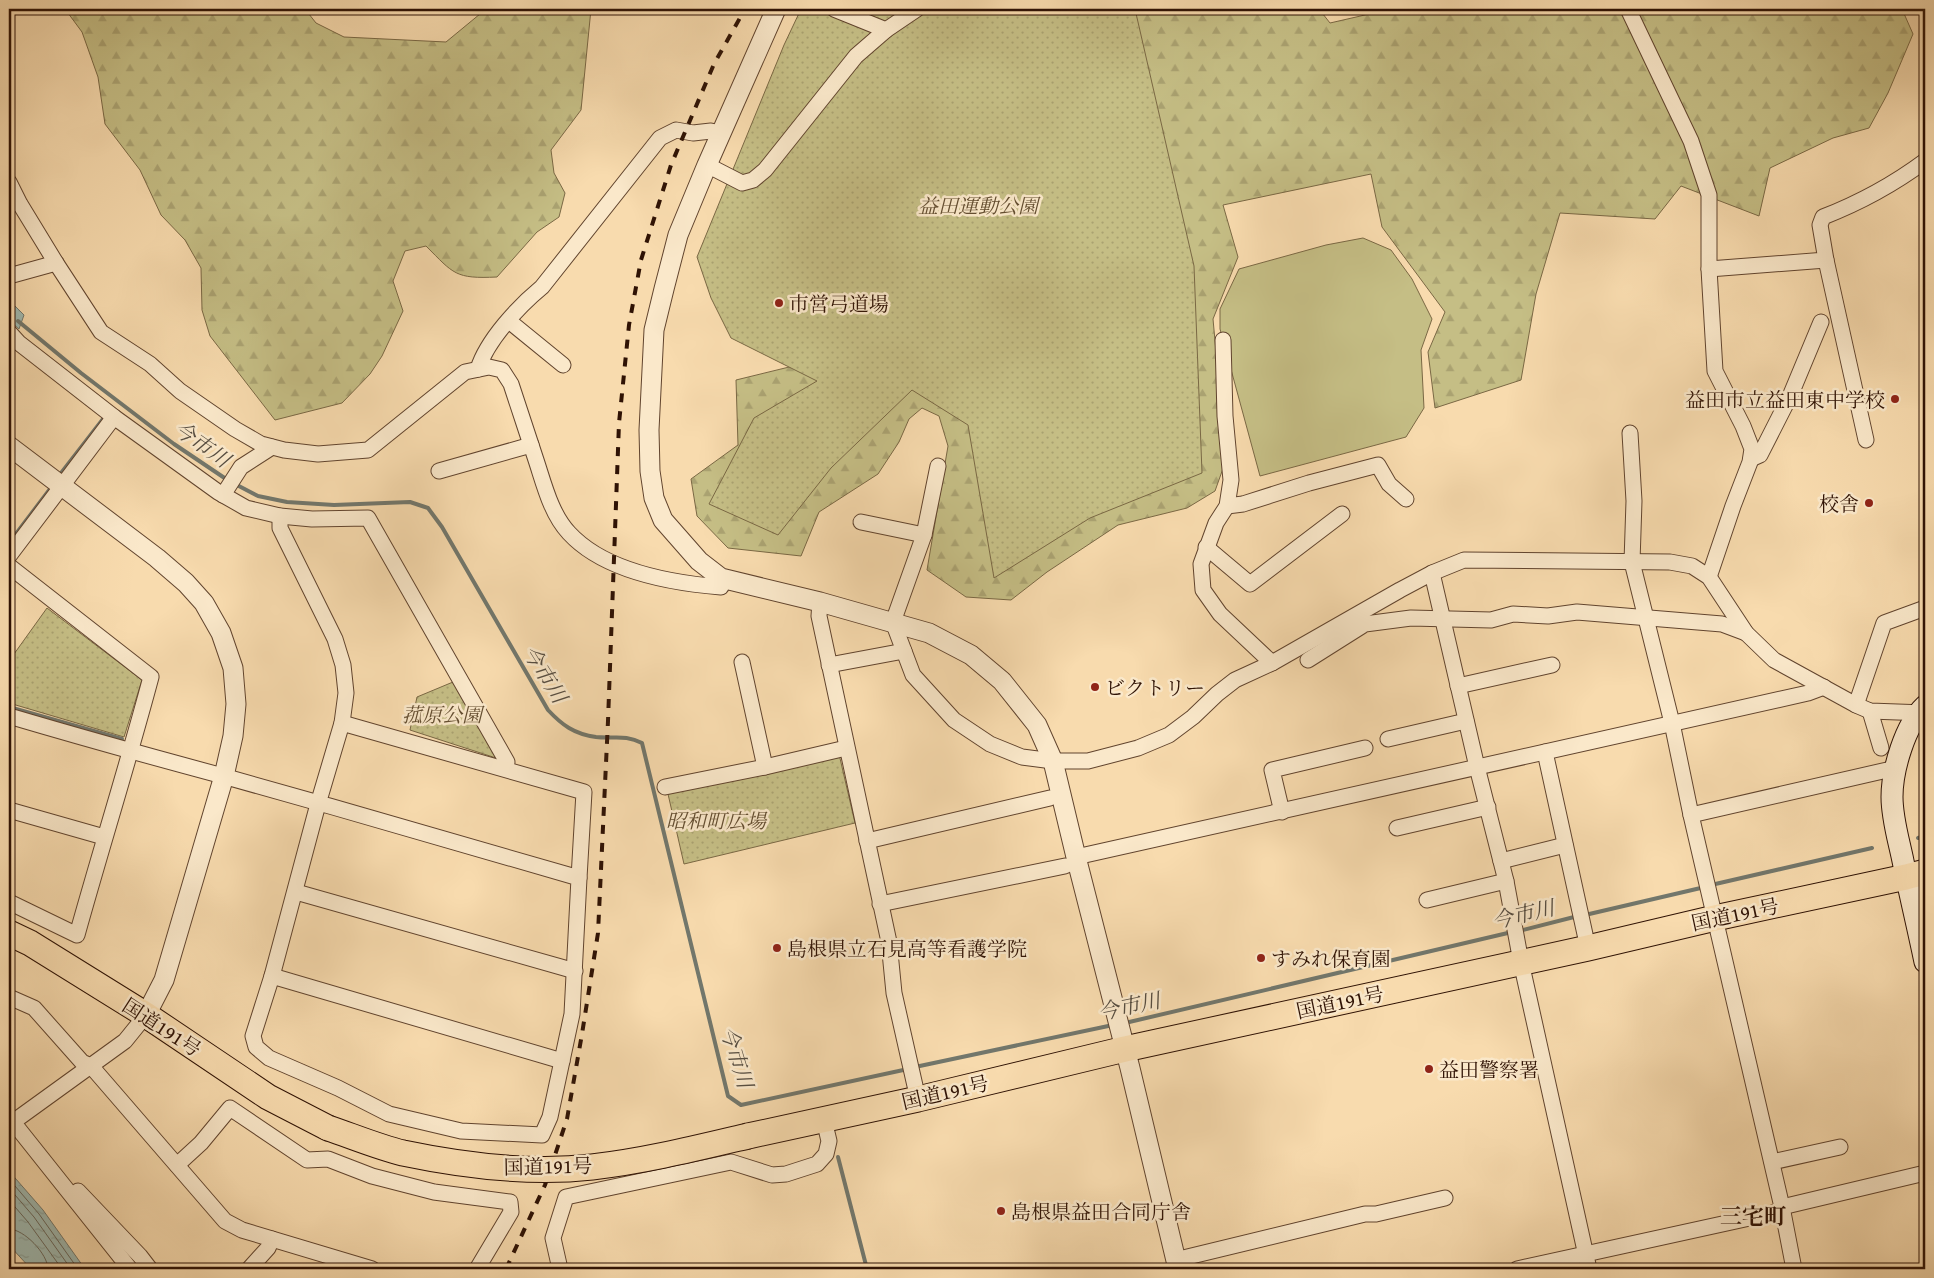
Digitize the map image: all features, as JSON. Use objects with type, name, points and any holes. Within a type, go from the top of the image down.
[{"type":"highway","name":"国道191号","points":[[9,933],[30,943],[146,1015],[268,1097],[328,1128],[401,1152],[472,1166],[528,1170],[591,1167],[664,1155],[1916,874]]},
{"type":"main road","points":[[1923,710],[1905,740],[1896,768],[1892,798],[1897,831],[1916,874],[1925,962]]},
{"type":"street","points":[[776,9],[706,165],[678,235],[654,330],[648,430],[650,471],[654,498],[663,520],[699,561],[721,578],[820,602],[930,632],[963,650],[1002,681],[1037,725],[1053,762],[1070,861],[1126,1050],[1177,1264],[1365,1214],[1376,1214],[1444,1198]]},
{"type":"street","points":[[834,9],[886,30]]},
{"type":"street","points":[[706,165],[742,183],[753,180],[765,170],[856,56],[886,30],[917,9]]},
{"type":"street","points":[[1628,9],[1691,140],[1709,195],[1709,269],[1715,371],[1743,426],[1752,449],[1751,459],[1709,577]]},
{"type":"street","points":[[478,368],[482,355],[523,303],[542,287],[660,138],[676,130],[693,133],[721,132]]},
{"type":"street","points":[[1866,440],[1820,225],[1823,218],[1852,206],[1925,161]]},
{"type":"street","points":[[9,182],[56,263],[101,332],[150,364],[180,391],[235,430],[261,444],[284,450],[318,454],[368,450],[455,378],[465,372],[489,367],[502,370],[511,384],[547,494],[558,518],[568,533],[590,551],[614,563],[644,574],[687,584],[720,587],[721,578]]},
{"type":"street","points":[[1709,269],[1826,260]]},
{"type":"street","points":[[9,276],[56,263]]},
{"type":"street","points":[[509,321],[563,365]]},
{"type":"street","points":[[1751,459],[1760,455],[1791,394],[1821,322]]},
{"type":"street","points":[[9,332],[19,343],[114,417],[246,508],[280,516],[368,518],[507,762],[506,769]]},
{"type":"street","points":[[1223,340],[1225,416],[1231,480],[1227,506],[1216,523],[1201,564],[1203,590],[1220,614],[1272,663]]},
{"type":"street","points":[[9,556],[114,417]]},
{"type":"street","points":[[1630,433],[1634,501],[1632,562],[1672,723],[1690,815],[1772,1162],[1794,1269]]},
{"type":"street","points":[[439,472],[531,445]]},
{"type":"street","points":[[9,446],[158,558],[186,583],[204,603],[221,632],[233,668],[236,704],[233,736],[224,776],[164,980],[146,1015],[124,1041],[91,1066],[11,1119],[130,1269]]},
{"type":"street","points":[[224,492],[238,470],[250,460],[272,447]]},
{"type":"street","points":[[1227,506],[1243,504],[1309,483],[1378,465],[1389,484],[1406,499]]},
{"type":"street","points":[[938,466],[924,535],[894,622],[913,675],[954,720],[990,744],[1022,757],[1053,762],[1088,761],[1138,748],[1169,735],[1193,717],[1235,680],[1272,663],[1328,632],[1366,608],[1432,573],[1464,560],[1670,562],[1692,566],[1709,577],[1746,633],[1774,660],[1870,711],[1923,710]]},
{"type":"street","points":[[1206,547],[1250,584],[1342,514]]},
{"type":"street","points":[[280,516],[280,528],[335,639],[343,665],[346,693],[342,723],[318,804],[296,892],[253,1036],[256,1047],[269,1058],[338,1088],[389,1114],[461,1131],[542,1135],[550,1117],[572,1014],[584,792],[342,723]]},
{"type":"street","points":[[861,522],[924,535]]},
{"type":"street","points":[[9,566],[151,676],[131,752],[104,837],[77,935],[9,902]]},
{"type":"street","points":[[1432,573],[1477,767],[1506,881],[1521,962],[1589,1269]]},
{"type":"street","points":[[820,602],[819,616],[889,942],[894,993],[918,1099]]},
{"type":"street","points":[[1856,705],[1884,623],[1925,608]]},
{"type":"street","points":[[1308,660],[1365,624],[1411,618],[1491,620],[1513,614],[1548,616],[1577,612],[1722,624],[1746,633]]},
{"type":"street","points":[[829,666],[904,651]]},
{"type":"street","points":[[742,662],[765,767]]},
{"type":"street","points":[[1458,686],[1552,665]]},
{"type":"street","points":[[880,904],[1808,693],[1824,687]]},
{"type":"street","points":[[1870,711],[1881,748]]},
{"type":"street","points":[[9,716],[580,878]]},
{"type":"street","points":[[1388,739],[1466,721]]},
{"type":"street","points":[[665,787],[765,767],[846,748]]},
{"type":"street","points":[[1282,812],[1272,770],[1365,748]]},
{"type":"street","points":[[1545,752],[1588,948]]},
{"type":"street","points":[[1690,815],[1896,768]]},
{"type":"street","points":[[867,841],[1050,798]]},
{"type":"street","points":[[1397,828],[1488,807]]},
{"type":"street","points":[[9,810],[104,837]]},
{"type":"street","points":[[1501,860],[1565,845]]},
{"type":"street","points":[[1427,900],[1506,881]]},
{"type":"street","points":[[296,892],[575,971]]},
{"type":"street","points":[[272,976],[562,1060]]},
{"type":"street","points":[[9,996],[34,1008],[82,1062],[91,1066],[225,1221],[242,1230],[372,1269]]},
{"type":"street","points":[[177,1166],[201,1143],[230,1108],[307,1160],[328,1159],[372,1176],[434,1192],[510,1202],[511,1212],[477,1269]]},
{"type":"street","points":[[560,1269],[553,1238],[566,1197],[731,1162],[772,1175],[786,1174],[817,1164],[826,1154],[829,1140],[824,1120]]},
{"type":"street","points":[[1772,1162],[1840,1147]]},
{"type":"street","points":[[1517,1269],[1777,1212],[1782,1207],[1925,1173]]},
{"type":"street","points":[[64,1188],[76,1190],[140,1256],[150,1269]]},
{"type":"street","points":[[250,1269],[268,1248],[272,1239]]},
{"type":"green space","points":[[65,9],[305,9],[316,23],[344,37],[446,42],[486,9],[591,9],[581,110],[551,150],[554,173],[565,193],[559,217],[537,232],[497,277],[472,277],[456,273],[426,246],[405,251],[393,281],[403,311],[382,356],[370,374],[342,403],[275,420],[210,336],[202,310],[201,268],[185,240],[161,215],[140,170],[105,124],[98,77],[82,32]]},
{"type":"green space","name":"益田運動公園","points":[[801,9],[1135,9],[1194,266],[1202,473],[1090,518],[994,578],[968,425],[912,390],[831,468],[778,535],[709,504],[754,418],[817,381],[731,338],[711,298],[697,257],[784,45]]},
{"type":"green space","points":[[963,9],[1319,9],[1330,23],[1391,9],[1902,9],[1913,34],[1888,93],[1869,128],[1833,138],[1770,168],[1759,216],[1681,186],[1655,219],[1560,213],[1536,294],[1521,380],[1435,408],[1428,352],[1445,312],[1382,227],[1371,174],[1223,205],[1238,257],[1213,319],[1226,460],[1215,491],[1187,508],[1118,525],[1047,572],[1011,600],[966,597],[927,570],[948,446],[939,416],[922,408],[909,419],[899,442],[878,474],[819,512],[801,556],[728,548],[697,516],[691,479],[738,445],[736,380],[826,358]]},
{"type":"green space","points":[[1363,238],[1391,250],[1412,279],[1432,319],[1421,350],[1424,408],[1406,437],[1260,476],[1220,329],[1220,309],[1239,269],[1326,245]]},
{"type":"green space","points":[[47,608],[142,680],[124,737],[9,703],[9,661]]},
{"type":"green space","name":"菰原公園","points":[[453,682],[496,758],[410,730],[417,697]]},
{"type":"green space","name":"昭和町広場","points":[[839,754],[855,823],[684,864],[668,794]]},
{"type":"water","points":[[9,300],[24,315],[19,329],[9,320]]},
{"type":"water","points":[[9,1171],[43,1210],[85,1269],[31,1269],[9,1245]]},
{"type":"waterway","name":"今市川","points":[[18,321],[81,373],[174,444],[229,481]]},
{"type":"waterway","points":[[58,477],[103,419]]},
{"type":"waterway","name":"今市川","points":[[235,484],[258,496],[287,502],[334,505],[410,502],[428,508],[442,527],[548,710],[558,720],[581,734],[596,737],[625,738],[642,743],[728,1096],[741,1105],[908,1069]]},
{"type":"waterway","points":[[9,543],[53,485]]},
{"type":"waterway","points":[[9,707],[122,739]]},
{"type":"waterway","name":"今市川","points":[[1918,838],[1925,836]]},
{"type":"waterway","name":"今市川","points":[[1711,885],[1872,848]]},
{"type":"waterway","name":"今市川","points":[[1585,915],[1705,887]]},
{"type":"waterway","name":"今市川","points":[[1519,931],[1578,916]]},
{"type":"waterway","name":"今市川","points":[[1125,1023],[1512,932]]},
{"type":"waterway","name":"今市川","points":[[915,1067],[1113,1025]]},
{"type":"waterway","points":[[838,1157],[867,1269]]},
{"type":"railway","points":[[506,1269],[545,1185],[567,1119],[598,933],[619,423],[629,325],[641,260],[671,165],[714,64],[745,9]]},
{"type":"place","name":"市営弓道場","points":[[779,303]]},
{"type":"place","name":"益田市立益田東中学校","points":[[1895,399]]},
{"type":"place","name":"校舎","points":[[1869,503]]},
{"type":"place","name":"ビクトリー","points":[[1095,687]]},
{"type":"place","name":"島根県立石見高等看護学院","points":[[777,948]]},
{"type":"place","name":"すみれ保育園","points":[[1261,958]]},
{"type":"place","name":"益田警察署","points":[[1429,1069]]},
{"type":"place","name":"島根県益田合同庁舎","points":[[1001,1211]]},
{"type":"district","name":"三宅町","points":[[1753,1216]]}]
